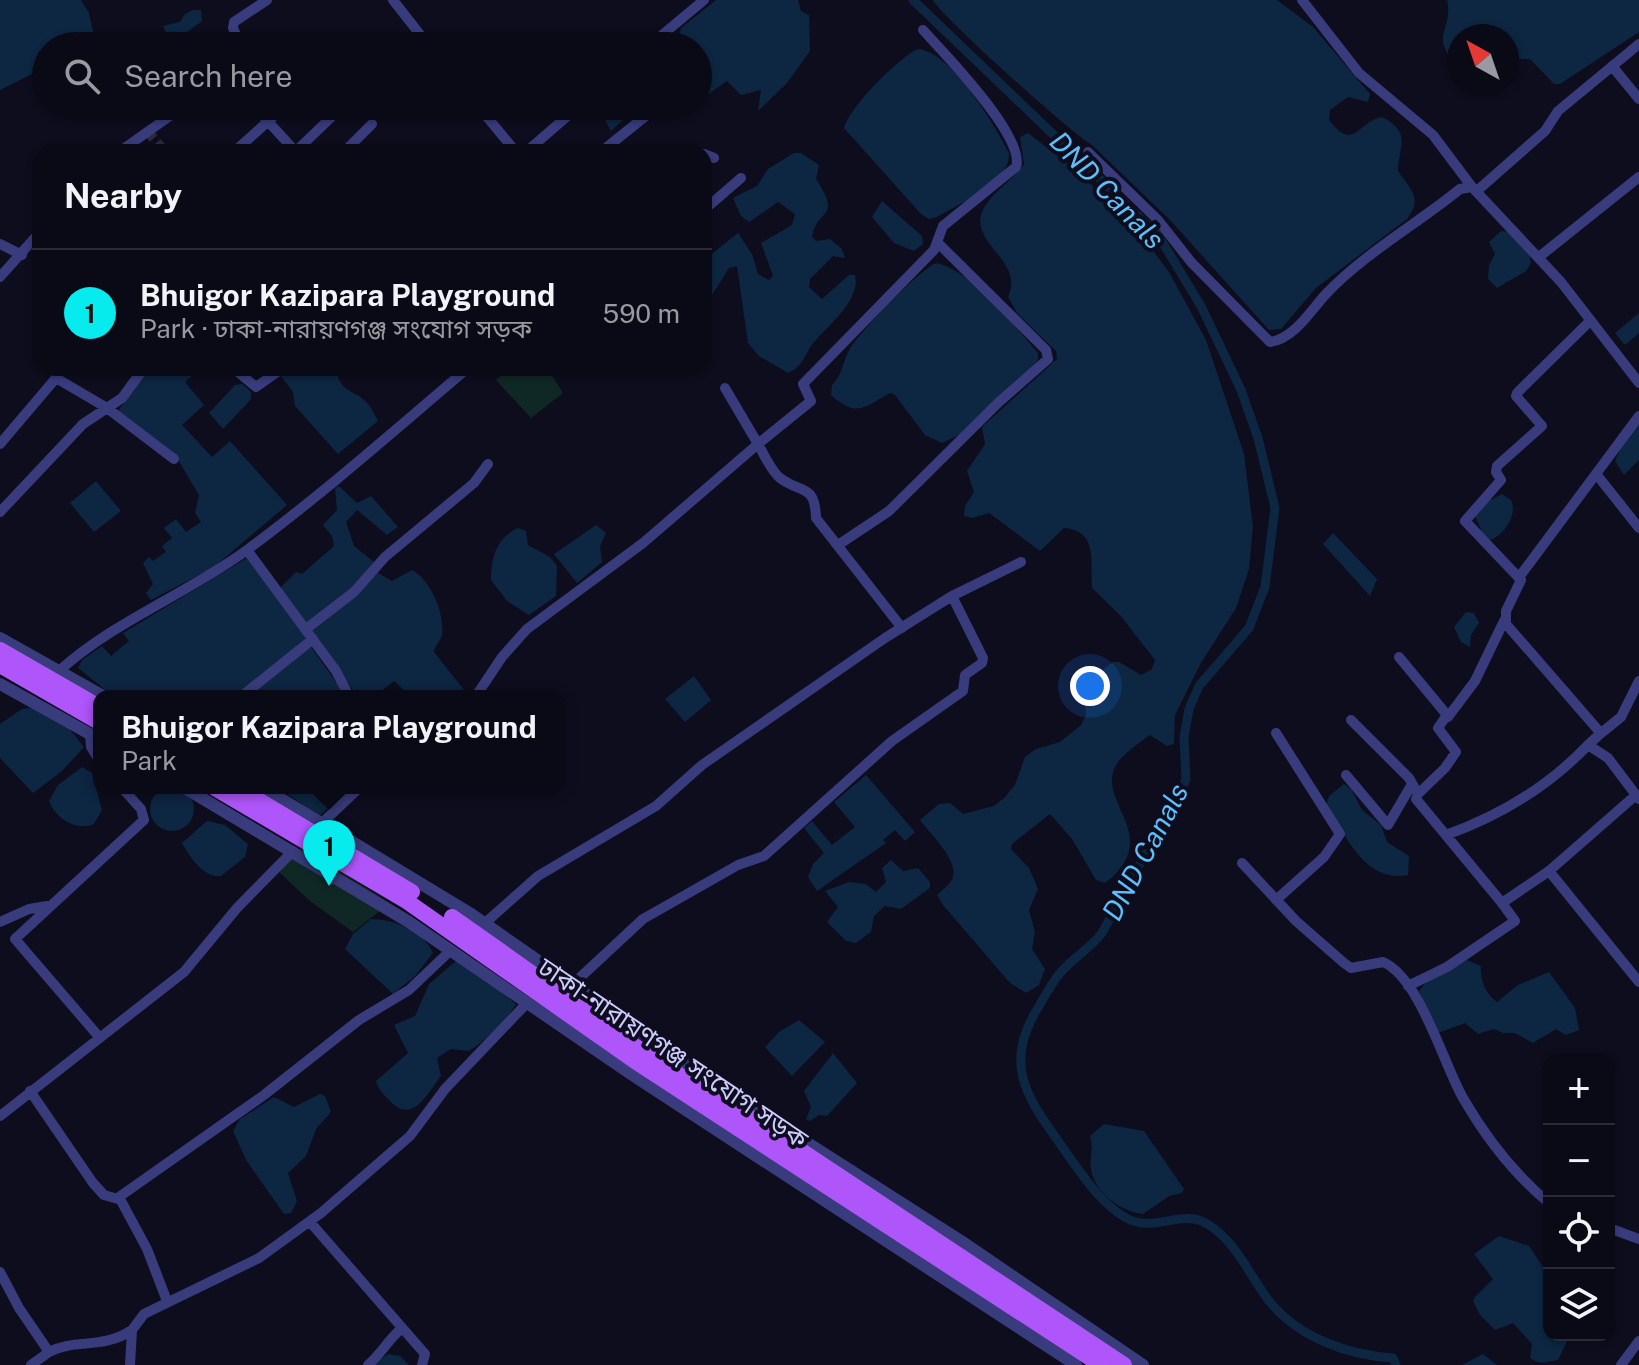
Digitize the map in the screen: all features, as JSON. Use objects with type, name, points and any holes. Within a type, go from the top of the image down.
[{"type":"main road","points":[[0,650],[93,704]]},
{"type":"main road","points":[[0,665],[93,730]]},
{"type":"main road","name":"ঢাকা-নারায়ণগঞ্জ সংযোগ সড়ক","points":[[225,794],[405,900],[866,1217],[1124,1365]]},
{"type":"main road","name":"ঢাকা-নারায়ণগঞ্জ সংযোগ সড়ক","points":[[248,794],[425,900],[659,1063],[714,1089],[840,1170],[1101,1365]]},
{"type":"street","points":[[235,32],[234,22],[267,0]]},
{"type":"street","points":[[393,0],[418,32]]},
{"type":"street","points":[[666,32],[704,0]]},
{"type":"street","points":[[1302,0],[1359,73],[1433,135],[1475,188],[1539,257],[1639,383]]},
{"type":"street","points":[[480,690],[502,657],[536,621],[643,543],[811,401],[803,384],[939,244],[943,226],[1012,171],[1018,160],[987,104],[964,73],[923,30]]},
{"type":"street","points":[[1088,152],[1158,220],[1191,262],[1270,342],[1303,321],[1330,289],[1369,256],[1460,189],[1475,188],[1545,131],[1558,111],[1639,44]]},
{"type":"street","points":[[1612,66],[1639,99]]},
{"type":"street","points":[[130,144],[164,120]]},
{"type":"street","points":[[242,144],[268,120],[288,144]]},
{"type":"street","points":[[303,144],[328,120]]},
{"type":"street","points":[[489,120],[509,144]]},
{"type":"street","points":[[535,144],[563,120]]},
{"type":"street","points":[[611,144],[641,120]]},
{"type":"street","points":[[352,144],[372,124]]},
{"type":"street","points":[[1539,257],[1639,177]]},
{"type":"street","points":[[712,203],[741,178]]},
{"type":"street","points":[[0,277],[32,242]]},
{"type":"street","points":[[0,244],[22,255]]},
{"type":"street","points":[[838,545],[889,511],[999,402],[1048,359],[1046,350],[939,244]]},
{"type":"street","points":[[1346,775],[1388,825],[1415,789],[1455,758],[1456,752],[1438,728],[1475,681],[1521,585],[1520,576],[1464,518],[1501,480],[1497,466],[1542,426],[1516,396],[1517,393],[1590,321]]},
{"type":"street","points":[[0,512],[83,424],[122,398],[138,376]]},
{"type":"street","points":[[243,376],[256,387],[272,376]]},
{"type":"street","points":[[59,671],[83,648],[168,601],[247,550],[458,376]]},
{"type":"street","points":[[0,444],[56,378],[107,408],[174,459]]},
{"type":"street","points":[[725,388],[780,478],[803,487],[813,499],[816,518],[902,628]]},
{"type":"street","points":[[1520,576],[1639,416]]},
{"type":"street","points":[[306,629],[354,592],[385,557],[474,483],[488,464]]},
{"type":"street","points":[[1597,475],[1639,528]]},
{"type":"street","points":[[247,550],[306,629],[345,690]]},
{"type":"street","points":[[485,923],[538,876],[656,806],[702,765],[902,628],[952,596],[1021,562]]},
{"type":"street","points":[[572,985],[643,919],[738,865],[764,856],[892,741],[963,691],[965,675],[982,663],[983,658],[952,596]]},
{"type":"street","points":[[1504,621],[1600,734]]},
{"type":"street","points":[[0,638],[93,690]]},
{"type":"street","points":[[249,690],[313,639]]},
{"type":"street","points":[[1399,657],[1448,717]]},
{"type":"street","points":[[1446,835],[1491,818],[1557,773],[1621,717],[1639,681]]},
{"type":"street","points":[[0,684],[93,730]]},
{"type":"street","points":[[1351,720],[1415,789],[1416,799],[1515,921],[1447,967],[1408,986]]},
{"type":"street","points":[[1276,733],[1340,834],[1324,857],[1276,900]]},
{"type":"street","points":[[1502,903],[1549,871],[1638,797],[1608,758],[1588,745]]},
{"type":"street","points":[[100,1038],[15,939],[144,820],[141,809],[127,794]]},
{"type":"street","points":[[195,794],[451,950],[631,1074],[782,1162]]},
{"type":"street","points":[[273,794],[485,923],[714,1089]]},
{"type":"street","points":[[322,823],[353,794]]},
{"type":"street","points":[[0,1116],[196,961],[237,908],[293,851]]},
{"type":"street","points":[[1242,863],[1276,900],[1351,968],[1383,962],[1392,966],[1408,986],[1466,1102],[1495,1144],[1544,1197]]},
{"type":"street","points":[[1549,871],[1639,982]]},
{"type":"street","points":[[0,922],[29,909],[49,906]]},
{"type":"street","points":[[118,1199],[264,1095],[359,1020],[409,990],[451,950]]},
{"type":"street","points":[[35,1364],[62,1346],[100,1344],[132,1330],[144,1314],[259,1258],[310,1222],[410,1136],[445,1089],[528,1002]]},
{"type":"street","points":[[30,1091],[93,1183],[104,1195],[118,1199],[147,1249],[167,1301]]},
{"type":"street","points":[[310,1222],[425,1354],[422,1365]]},
{"type":"street","points":[[1615,1230],[1639,1239]]},
{"type":"street","points":[[0,1272],[19,1308],[49,1352]]},
{"type":"street","points":[[1034,1313],[1076,1365]]},
{"type":"street","points":[[1034,1313],[1143,1365]]},
{"type":"street","points":[[368,1365],[385,1351],[388,1339],[401,1329]]},
{"type":"street","points":[[130,1365],[132,1330]]},
{"type":"street","points":[[1621,1365],[1639,1341]]},
{"type":"green space","points":[[501,376],[552,376],[563,393],[531,418],[496,380]]},
{"type":"green space","points":[[302,847],[390,903],[353,932],[310,901],[278,871]]},
{"type":"water","points":[[0,0],[81,0],[89,13],[93,32],[32,32],[32,74],[0,90]]},
{"type":"water","points":[[716,0],[798,0],[801,11],[809,15],[810,51],[787,83],[758,111],[761,90],[741,95],[727,81],[712,92],[712,32],[680,32]]},
{"type":"water","points":[[933,0],[1277,0],[1313,27],[1370,94],[1368,102],[1348,97],[1330,110],[1329,120],[1338,130],[1350,135],[1382,117],[1398,129],[1402,141],[1398,171],[1413,194],[1412,212],[1316,288],[1281,329],[1269,330],[1170,220],[1092,145],[981,49]]},
{"type":"water","points":[[1447,0],[1639,0],[1639,32],[1560,84],[1554,84],[1530,59],[1519,59],[1519,24],[1447,24],[1447,51],[1443,40]]},
{"type":"water","points":[[201,10],[202,21],[187,32],[166,32],[163,26],[180,22],[185,14]]},
{"type":"water","points":[[917,49],[930,53],[957,75],[982,108],[1009,153],[1002,174],[993,183],[970,199],[929,219],[921,214],[844,128],[855,108],[875,84]]},
{"type":"water","points":[[605,120],[623,120],[611,131]]},
{"type":"water","points":[[1028,133],[1077,171],[1133,224],[1169,272],[1206,340],[1244,454],[1253,527],[1249,569],[1236,608],[1201,663],[1175,715],[1174,744],[1167,746],[1150,735],[1125,754],[1114,769],[1112,782],[1115,796],[1130,837],[1129,851],[1121,867],[1105,883],[1096,880],[1072,839],[1050,814],[1012,844],[1011,849],[1029,868],[1038,889],[1029,910],[1035,932],[1032,949],[1045,969],[1039,985],[1026,993],[1010,983],[943,905],[937,895],[951,881],[953,866],[944,849],[920,820],[939,804],[950,803],[963,814],[994,806],[1015,785],[1025,757],[1036,749],[1060,742],[1081,725],[1086,715],[1083,685],[1113,662],[1119,662],[1141,675],[1152,669],[1155,660],[1120,615],[1092,588],[1090,550],[1083,535],[1064,528],[1040,551],[989,513],[972,518],[964,516],[965,506],[974,492],[967,471],[985,444],[982,427],[1057,359],[1056,351],[1017,313],[1008,297],[1011,284],[1009,273],[983,234],[980,223],[985,205],[1024,164],[1020,137]]},
{"type":"water","points":[[794,153],[801,153],[819,165],[816,179],[828,207],[812,237],[816,241],[830,239],[842,249],[845,258],[833,256],[810,279],[809,287],[822,299],[849,275],[855,275],[856,283],[846,307],[812,344],[798,367],[788,373],[759,356],[748,343],[737,266],[729,268],[712,295],[712,254],[738,233],[752,254],[758,274],[769,280],[773,276],[761,243],[792,225],[795,214],[778,202],[749,222],[741,216],[733,198],[757,186],[768,169]]},
{"type":"water","points":[[882,201],[922,236],[923,244],[914,251],[894,243],[872,217]]},
{"type":"water","points":[[1501,231],[1509,232],[1529,254],[1531,263],[1526,271],[1497,288],[1488,279],[1489,265],[1495,254],[1489,242]]},
{"type":"water","points":[[936,263],[964,276],[978,287],[1038,353],[1038,360],[1031,368],[961,434],[942,443],[925,435],[895,395],[890,393],[866,406],[854,408],[831,395],[832,385],[857,339],[904,288]]},
{"type":"water","points":[[1639,313],[1639,333],[1625,345],[1615,333]]},
{"type":"water","points":[[143,376],[192,376],[185,382],[204,405],[182,425],[212,457],[230,441],[287,505],[214,567],[151,600],[146,593],[153,584],[143,563],[149,557],[153,561],[166,552],[162,546],[172,538],[164,528],[176,519],[186,532],[201,522],[195,513],[199,495],[174,453],[118,411]]},
{"type":"water","points":[[281,376],[338,376],[344,387],[367,403],[378,421],[338,454],[295,406],[293,392]]},
{"type":"water","points":[[242,384],[251,392],[251,399],[223,429],[209,413],[235,385]]},
{"type":"water","points":[[1639,422],[1639,460],[1624,475],[1615,461],[1623,443]]},
{"type":"water","points":[[96,481],[121,511],[94,532],[70,503]]},
{"type":"water","points":[[339,486],[357,503],[371,496],[398,527],[387,535],[357,510],[346,522],[354,546],[374,562],[352,591],[306,624],[280,588],[296,572],[302,574],[334,546],[332,536],[323,525],[337,510],[335,488]]},
{"type":"water","points":[[1502,494],[1511,500],[1513,512],[1505,529],[1490,540],[1482,532],[1475,516],[1485,503]]},
{"type":"water","points":[[596,525],[606,533],[600,546],[602,562],[577,583],[554,554]]},
{"type":"water","points":[[518,528],[526,531],[528,545],[550,557],[557,566],[556,596],[529,615],[507,601],[491,580],[496,550],[504,537]]},
{"type":"water","points":[[1333,533],[1377,579],[1370,596],[1323,544]]},
{"type":"water","points":[[247,558],[307,637],[246,690],[106,690],[78,668],[82,660],[102,646],[111,656],[129,641],[123,633]]},
{"type":"water","points":[[412,570],[431,589],[439,608],[442,627],[442,635],[434,652],[464,690],[404,690],[394,681],[383,690],[353,690],[310,628],[378,573],[392,581]]},
{"type":"water","points":[[1466,612],[1474,613],[1479,623],[1471,635],[1470,647],[1461,642],[1454,627]]},
{"type":"water","points":[[311,647],[342,690],[255,690]]},
{"type":"water","points":[[694,676],[711,700],[685,722],[665,699]]},
{"type":"water","points":[[32,708],[67,726],[84,747],[62,771],[33,793],[0,758],[0,724],[22,709]]},
{"type":"water","points":[[82,767],[92,773],[93,794],[98,794],[102,810],[94,824],[74,825],[56,813],[49,801],[58,785]]},
{"type":"water","points":[[866,775],[915,832],[905,841],[895,830],[883,840],[886,843],[817,891],[808,877],[813,864],[824,853],[804,828],[812,821],[832,845],[855,827],[834,802]]},
{"type":"water","points":[[1344,784],[1351,789],[1362,810],[1381,825],[1387,842],[1409,856],[1408,875],[1393,876],[1380,872],[1350,844],[1326,806],[1329,796]]},
{"type":"water","points":[[157,794],[187,794],[192,801],[192,817],[180,829],[164,829],[152,817],[150,809]]},
{"type":"water","points":[[288,794],[344,794],[319,816]]},
{"type":"water","points":[[207,821],[225,825],[248,844],[245,857],[221,876],[203,870],[182,843]]},
{"type":"water","points":[[891,860],[903,871],[918,868],[930,882],[930,888],[901,909],[885,906],[874,916],[871,932],[856,943],[846,941],[827,922],[838,907],[825,891],[849,882],[866,884],[876,892],[886,882],[882,868]]},
{"type":"water","points":[[371,919],[389,921],[407,928],[423,938],[433,953],[415,976],[393,994],[345,949],[353,934]]},
{"type":"water","points":[[1467,960],[1481,966],[1484,986],[1497,1002],[1518,985],[1549,972],[1575,1008],[1579,1030],[1566,1035],[1556,1029],[1533,1043],[1515,1033],[1494,1029],[1478,1034],[1465,1023],[1438,1033],[1419,991],[1427,981]]},
{"type":"water","points":[[456,961],[464,963],[516,1004],[495,1030],[469,1051],[451,1049],[437,1058],[441,1076],[425,1098],[413,1108],[398,1108],[383,1094],[376,1081],[408,1053],[394,1025],[415,1016],[429,984]]},
{"type":"water","points":[[799,1020],[825,1042],[792,1076],[765,1047],[779,1032]]},
{"type":"water","points":[[833,1053],[857,1083],[827,1116],[819,1115],[810,1121],[806,1119],[811,1107],[804,1091]]},
{"type":"water","points":[[320,1094],[325,1096],[331,1112],[316,1129],[306,1156],[288,1173],[297,1201],[291,1213],[284,1214],[246,1160],[233,1131],[240,1119],[274,1097],[294,1107]]},
{"type":"water","points":[[1104,1124],[1144,1131],[1184,1189],[1182,1193],[1169,1196],[1143,1214],[1118,1205],[1103,1193],[1093,1177],[1090,1136]]},
{"type":"water","points":[[1499,1236],[1529,1246],[1543,1267],[1543,1341],[1567,1341],[1558,1360],[1533,1360],[1530,1358],[1532,1344],[1513,1323],[1495,1330],[1480,1315],[1473,1301],[1493,1279],[1474,1254]]},
{"type":"water","points":[[388,1354],[400,1356],[409,1365],[372,1365]]},
{"type":"water","points":[[1483,1354],[1497,1365],[1462,1365]]},
{"type":"waterway","name":"DND Canals","points":[[913,0],[1158,235],[1201,306],[1241,390],[1258,438],[1275,508],[1265,587],[1249,628],[1199,686],[1189,709],[1184,737],[1186,780],[1102,933],[1059,975],[1039,1006],[1022,1046],[1024,1080],[1039,1113],[1077,1167],[1100,1197],[1118,1213],[1139,1223],[1189,1218],[1209,1225],[1235,1250],[1269,1301],[1295,1325],[1342,1348],[1393,1358],[1396,1365]]},
{"type":"tunnel","points":[[147,131],[158,144]]},
{"type":"place","name":"Bhuigor Kazipara Playground","points":[[329,886]]}]
